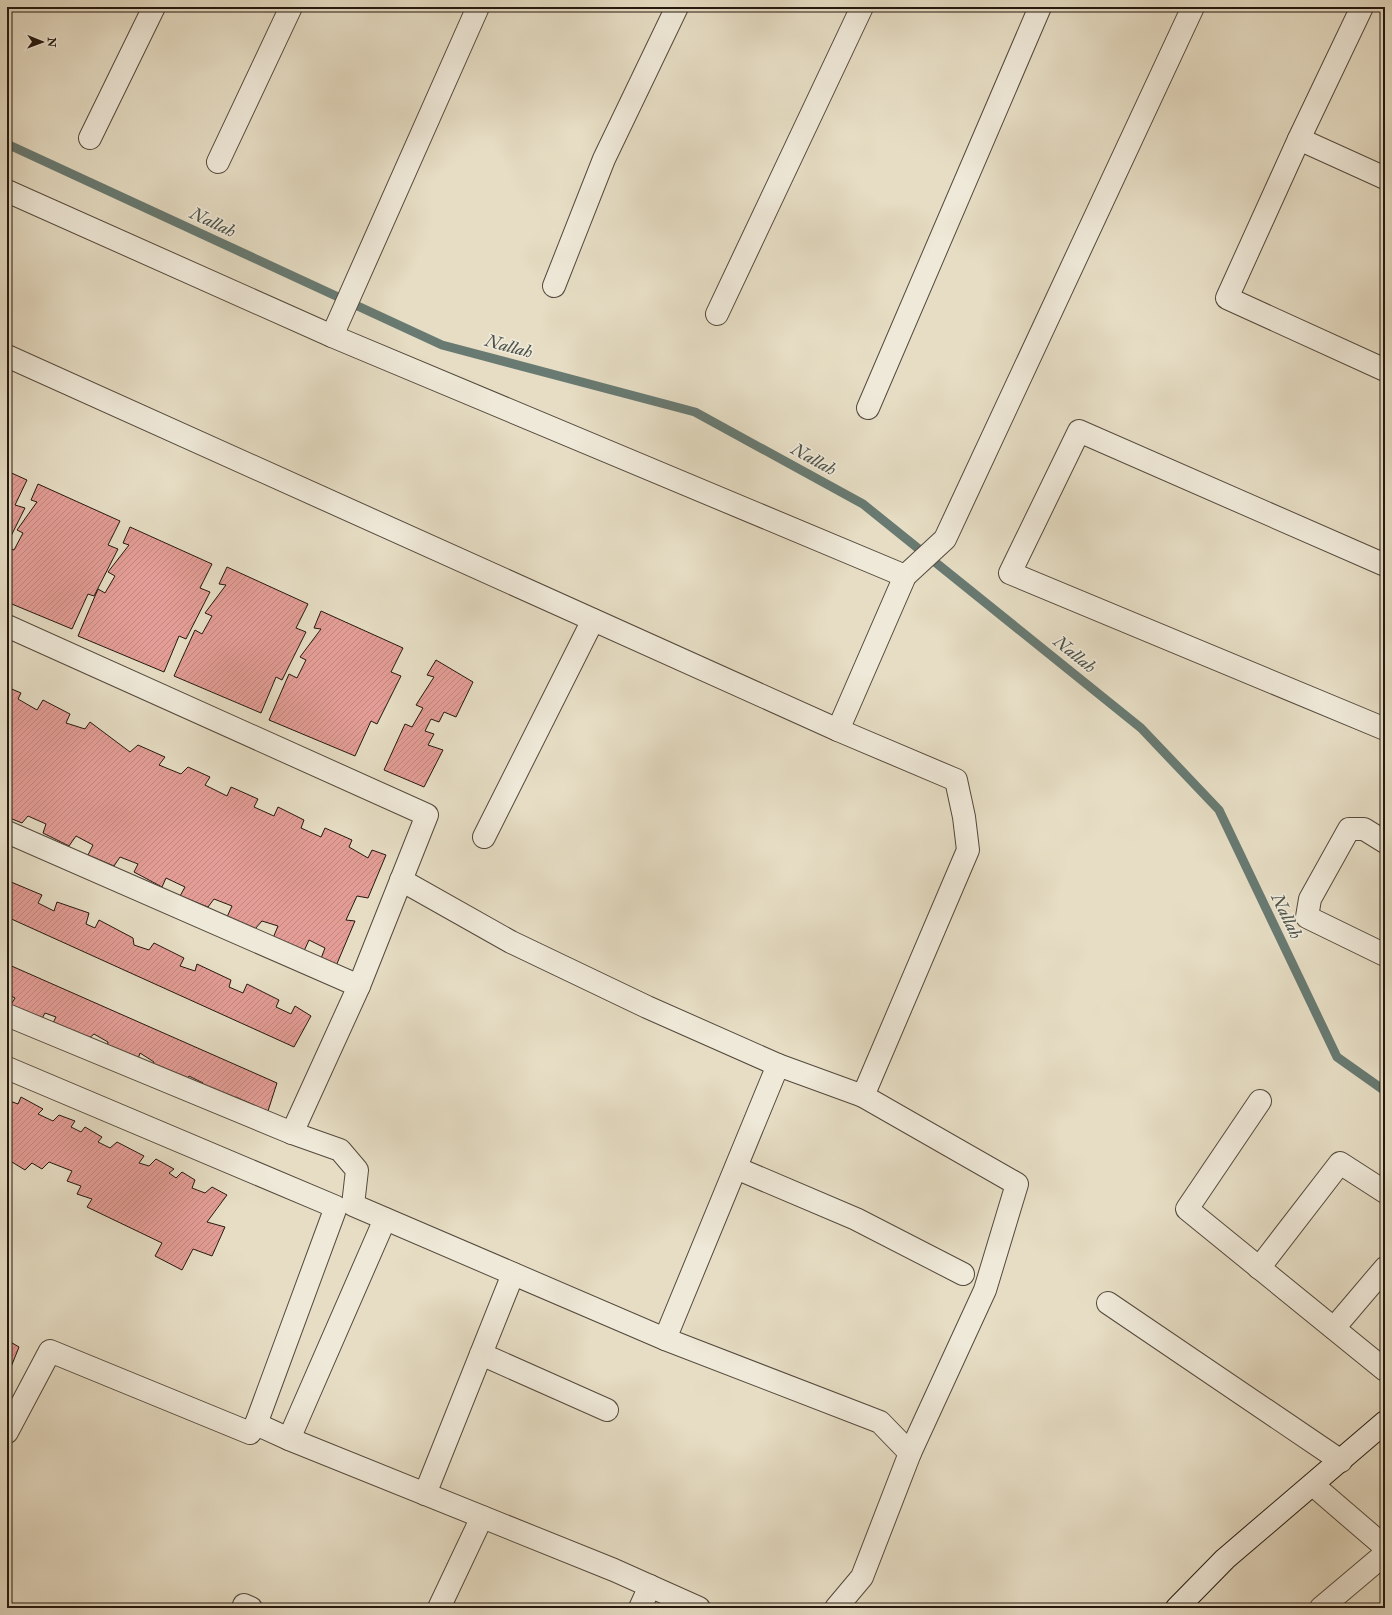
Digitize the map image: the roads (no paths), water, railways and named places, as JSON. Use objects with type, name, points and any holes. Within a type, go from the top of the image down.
[{"type":"street","points":[[90,138],[154,7]]},
{"type":"street","points":[[218,162],[291,7]]},
{"type":"street","points":[[332,336],[478,7]]},
{"type":"street","points":[[554,286],[604,158],[677,7]]},
{"type":"street","points":[[717,314],[862,7]]},
{"type":"street","points":[[868,408],[1040,7]]},
{"type":"street","points":[[838,730],[905,576],[946,539],[1193,7]]},
{"type":"street","points":[[1362,7],[1299,139],[1227,298],[1385,370]]},
{"type":"street","points":[[1299,139],[1385,178]]},
{"type":"street","points":[[7,191],[332,336],[905,576]]},
{"type":"street","points":[[7,356],[838,730],[956,780],[964,817],[968,850],[863,1096]]},
{"type":"street","points":[[1385,565],[1078,431],[1010,573],[1385,729]]},
{"type":"street","points":[[484,837],[594,620]]},
{"type":"street","points":[[7,626],[427,814],[359,986],[292,1133]]},
{"type":"street","points":[[1385,842],[1364,829],[1349,829],[1310,899],[1307,917],[1385,955]]},
{"type":"street","points":[[7,832],[359,986]]},
{"type":"street","points":[[401,880],[510,942],[647,1007],[778,1066],[863,1096],[1017,1184],[985,1290],[910,1453],[862,1577],[836,1608]]},
{"type":"street","points":[[7,1015],[292,1133],[340,1150],[357,1170],[353,1205],[665,1339],[880,1422],[910,1453]]},
{"type":"street","points":[[665,1339],[778,1066]]},
{"type":"street","points":[[7,1068],[336,1207],[256,1424],[250,1433],[50,1351],[7,1432]]},
{"type":"street","points":[[1260,1101],[1187,1209],[1385,1370]]},
{"type":"street","points":[[1259,1268],[1340,1163],[1385,1192]]},
{"type":"street","points":[[736,1168],[856,1219],[964,1274]]},
{"type":"street","points":[[289,1439],[385,1218]]},
{"type":"street","points":[[1334,1328],[1385,1268]]},
{"type":"street","points":[[425,1494],[513,1274]]},
{"type":"street","points":[[1108,1303],[1341,1461]]},
{"type":"street","points":[[481,1354],[607,1410]]},
{"type":"street","points":[[1176,1608],[1226,1559],[1385,1422]]},
{"type":"street","points":[[256,1424],[289,1439],[614,1570],[699,1608]]},
{"type":"street","points":[[1313,1485],[1385,1547]]},
{"type":"street","points":[[439,1608],[482,1517]]},
{"type":"street","points":[[1321,1608],[1385,1554]]},
{"type":"street","points":[[640,1608],[650,1586]]},
{"type":"waterway","name":"Nallah","points":[[7,144],[442,345],[695,412],[863,504],[1141,728],[1219,810],[1337,1057],[1385,1091]]}]
